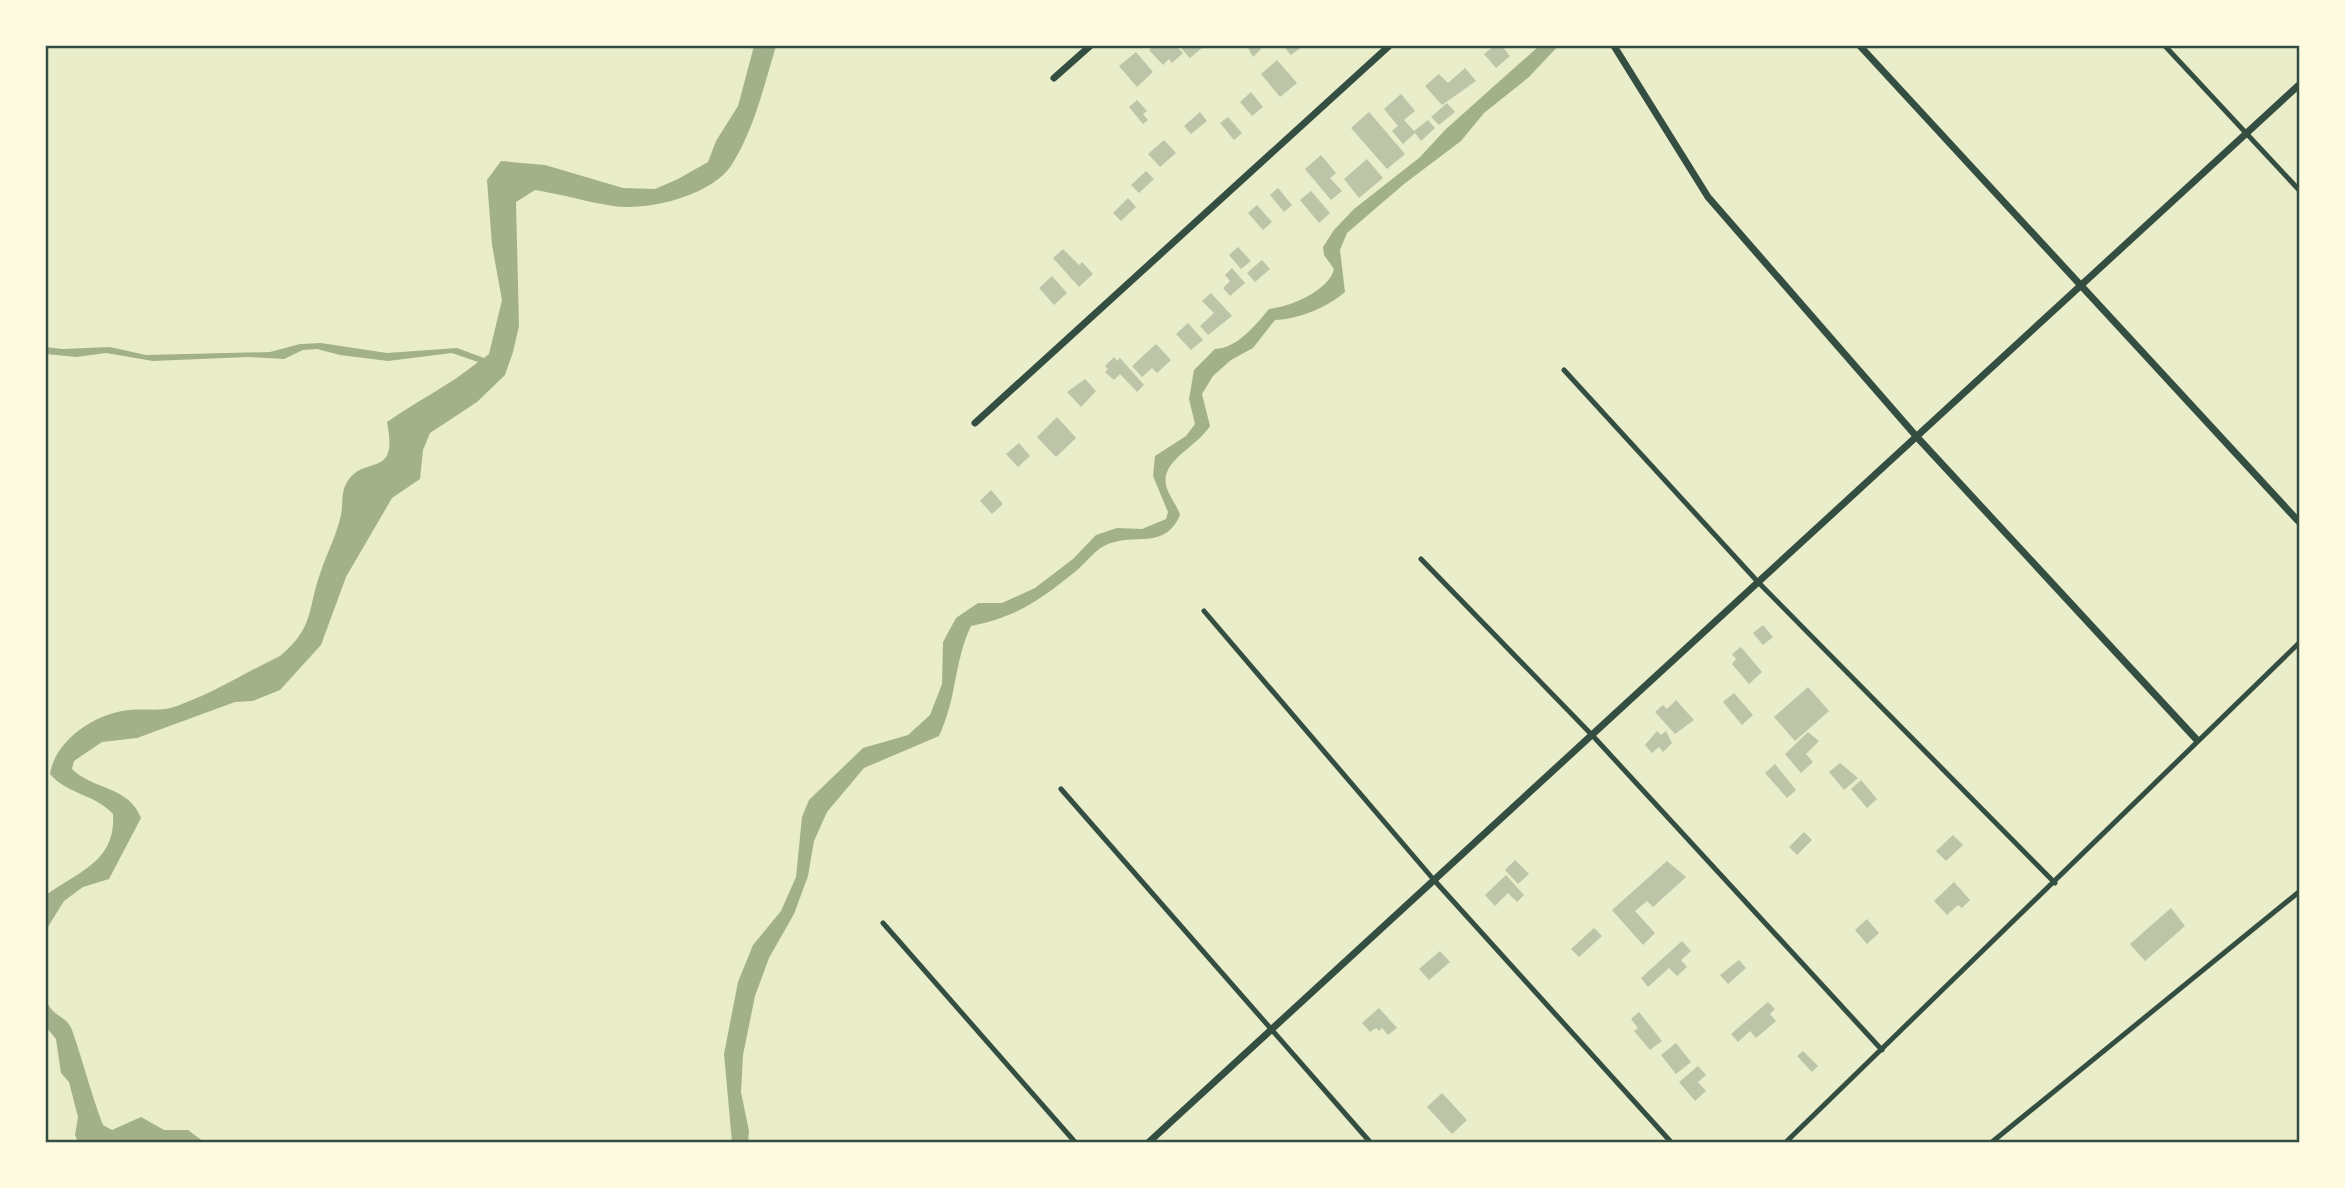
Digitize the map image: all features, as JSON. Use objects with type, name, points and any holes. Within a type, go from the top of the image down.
[{"type":"street","points":[[1054,78],[1090,46]]},
{"type":"street","points":[[975,423],[1389,46]]},
{"type":"street","points":[[1614,46],[1708,197],[1916,436],[2197,740]]},
{"type":"street","points":[[1860,46],[2079,287],[2300,523]]},
{"type":"street","points":[[1149,1143],[2300,84]]},
{"type":"lane","points":[[2165,46],[2300,191]]},
{"type":"lane","points":[[1564,370],[1758,582],[2055,883]]},
{"type":"lane","points":[[1421,559],[1592,735],[1882,1050]]},
{"type":"lane","points":[[1204,611],[1434,880],[1671,1143]]},
{"type":"lane","points":[[1786,1143],[2300,642]]},
{"type":"lane","points":[[1061,789],[1370,1143]]},
{"type":"lane","points":[[1992,1143],[2300,891]]},
{"type":"lane","points":[[883,923],[1074,1143]]},
{"type":"shaded area","points":[[754,46],[776,46],[758,108],[731,166],[709,186],[677,199],[643,206],[613,206],[535,190],[516,202],[519,326],[505,375],[477,402],[430,433],[423,450],[420,479],[392,498],[346,577],[321,645],[280,690],[253,701],[235,702],[137,738],[102,742],[74,761],[72,769],[128,800],[141,818],[109,879],[83,887],[64,901],[46,930],[46,895],[93,863],[109,843],[112,830],[113,814],[106,807],[65,786],[50,774],[60,750],[79,730],[103,716],[129,710],[174,707],[207,694],[280,656],[291,646],[305,626],[339,522],[346,484],[361,469],[384,460],[389,441],[387,422],[478,362],[452,353],[388,361],[317,349],[303,350],[284,359],[248,357],[153,361],[106,353],[76,357],[46,354],[46,347],[110,347],[146,355],[270,352],[300,344],[321,343],[387,353],[457,348],[484,358],[489,354],[502,300],[492,245],[487,180],[501,161],[545,165],[623,188],[655,189],[678,179],[708,162],[716,141],[738,106]]},
{"type":"shaded area","points":[[1539,46],[1558,46],[1529,77],[1484,113],[1461,141],[1404,184],[1347,233],[1340,250],[1345,292],[1312,312],[1275,320],[1253,348],[1231,360],[1213,376],[1202,394],[1210,426],[1174,461],[1166,476],[1167,489],[1180,515],[1173,526],[1157,537],[1126,540],[1104,546],[1039,599],[1002,618],[971,626],[965,639],[949,708],[939,736],[864,768],[827,812],[814,841],[808,876],[794,914],[769,958],[755,996],[743,1055],[741,1092],[749,1131],[748,1142],[732,1142],[724,1054],[738,982],[753,945],[781,911],[796,877],[802,817],[809,800],[863,748],[908,735],[930,715],[942,684],[943,642],[956,618],[978,603],[1002,603],[1035,588],[1073,559],[1096,535],[1117,528],[1142,529],[1166,519],[1168,512],[1153,476],[1155,456],[1186,436],[1195,424],[1189,399],[1194,370],[1215,349],[1231,345],[1245,335],[1269,309],[1297,301],[1325,284],[1334,269],[1324,255],[1323,247],[1334,230],[1354,209],[1419,158],[1446,129]]},
{"type":"shaded area","points":[[46,992],[49,1006],[72,1030],[103,1125],[112,1130],[141,1117],[164,1130],[188,1130],[204,1142],[78,1142],[75,1135],[78,1117],[69,1082],[61,1073],[56,1039],[46,1027]]},
{"type":"building","points":[[1154,46],[1176,46],[1183,53],[1172,63],[1169,59],[1163,65],[1149,50]]},
{"type":"building","points":[[1179,46],[1204,46],[1190,58]]},
{"type":"building","points":[[1247,46],[1258,46],[1261,49],[1253,57]]},
{"type":"building","points":[[1283,46],[1303,46],[1291,55]]},
{"type":"building","points":[[1494,46],[1502,46],[1510,56],[1496,68],[1484,54]]},
{"type":"building","points":[[1136,52],[1153,72],[1137,87],[1119,66]]},
{"type":"building","points":[[1277,60],[1297,83],[1280,97],[1261,74]]},
{"type":"building","points":[[1465,68],[1476,81],[1442,105],[1425,86],[1439,74],[1448,83]]},
{"type":"building","points":[[1251,92],[1263,107],[1252,116],[1240,102]]},
{"type":"building","points":[[1401,94],[1415,111],[1404,120],[1414,131],[1428,120],[1435,128],[1421,141],[1415,133],[1403,144],[1392,131],[1398,126],[1384,109]]},
{"type":"building","points":[[1137,100],[1147,111],[1143,114],[1148,120],[1143,124],[1129,107]]},
{"type":"building","points":[[1447,103],[1455,112],[1439,125],[1431,117]]},
{"type":"building","points":[[1200,112],[1207,121],[1191,134],[1184,126]]},
{"type":"building","points":[[1369,112],[1405,154],[1387,169],[1351,128]]},
{"type":"building","points":[[1228,117],[1242,133],[1234,140],[1220,123]]},
{"type":"building","points":[[1164,140],[1176,153],[1160,167],[1148,154]]},
{"type":"building","points":[[1321,155],[1336,173],[1330,178],[1342,191],[1331,200],[1305,169]]},
{"type":"building","points":[[1367,159],[1383,178],[1359,198],[1344,179]]},
{"type":"building","points":[[1146,171],[1154,179],[1139,193],[1131,185]]},
{"type":"building","points":[[1278,188],[1292,205],[1284,212],[1270,195]]},
{"type":"building","points":[[1311,191],[1330,213],[1319,223],[1300,200]]},
{"type":"building","points":[[1128,198],[1136,207],[1121,221],[1113,213]]},
{"type":"building","points":[[1257,205],[1272,222],[1263,230],[1248,213]]},
{"type":"building","points":[[1238,247],[1251,261],[1241,269],[1229,255]]},
{"type":"building","points":[[1063,249],[1079,265],[1082,262],[1093,274],[1079,287],[1053,258]]},
{"type":"building","points":[[1262,260],[1270,269],[1255,282],[1247,273]]},
{"type":"building","points":[[1232,268],[1245,283],[1230,296],[1223,288],[1230,281],[1225,275]]},
{"type":"building","points":[[1052,276],[1067,293],[1054,305],[1039,288]]},
{"type":"building","points":[[1211,293],[1232,316],[1208,335],[1200,326],[1214,313],[1202,301]]},
{"type":"building","points":[[1188,323],[1203,340],[1191,350],[1176,334]]},
{"type":"building","points":[[1156,344],[1171,360],[1157,373],[1152,368],[1142,377],[1132,366]]},
{"type":"building","points":[[1114,357],[1117,361],[1120,358],[1144,385],[1137,392],[1120,374],[1114,380],[1105,372],[1108,369],[1105,366]]},
{"type":"building","points":[[1085,379],[1096,391],[1081,407],[1067,392]]},
{"type":"building","points":[[1057,417],[1076,438],[1056,457],[1037,437]]},
{"type":"building","points":[[1019,443],[1030,456],[1018,467],[1006,454]]},
{"type":"building","points":[[991,490],[1003,504],[992,514],[980,501]]},
{"type":"building","points":[[1763,625],[1773,637],[1763,645],[1753,633]]},
{"type":"building","points":[[1741,647],[1762,672],[1749,684],[1732,664],[1736,659],[1732,654]]},
{"type":"building","points":[[1808,687],[1829,711],[1795,741],[1774,717]]},
{"type":"building","points":[[1734,693],[1753,715],[1742,725],[1723,702]]},
{"type":"building","points":[[1676,700],[1694,720],[1675,734],[1655,712],[1663,705],[1667,709]]},
{"type":"building","points":[[1657,731],[1661,735],[1666,731],[1672,743],[1663,752],[1659,747],[1652,753],[1645,745]]},
{"type":"building","points":[[1808,732],[1819,741],[1806,754],[1813,762],[1801,773],[1785,754]]},
{"type":"building","points":[[1840,763],[1858,778],[1844,790],[1829,772]]},
{"type":"building","points":[[1775,764],[1796,790],[1787,798],[1765,773]]},
{"type":"building","points":[[1861,780],[1877,799],[1867,808],[1851,789]]},
{"type":"building","points":[[1804,832],[1812,840],[1797,855],[1789,847]]},
{"type":"building","points":[[1953,835],[1963,845],[1946,861],[1936,851]]},
{"type":"building","points":[[1515,860],[1529,874],[1518,884],[1505,870]]},
{"type":"building","points":[[1667,861],[1686,877],[1653,907],[1647,901],[1635,911],[1655,933],[1643,945],[1612,910]]},
{"type":"building","points":[[1506,875],[1524,895],[1517,902],[1508,893],[1495,906],[1485,895]]},
{"type":"building","points":[[1954,882],[1970,900],[1962,908],[1958,905],[1947,915],[1934,901]]},
{"type":"building","points":[[2171,908],[2185,926],[2145,961],[2130,944]]},
{"type":"building","points":[[1867,919],[1879,933],[1867,944],[1855,930]]},
{"type":"building","points":[[1594,928],[1602,936],[1579,957],[1571,949]]},
{"type":"building","points":[[1682,941],[1691,951],[1681,960],[1687,967],[1677,976],[1669,968],[1648,987],[1641,978]]},
{"type":"building","points":[[1440,951],[1450,962],[1429,980],[1419,969]]},
{"type":"building","points":[[1739,960],[1746,968],[1728,984],[1720,975]]},
{"type":"building","points":[[1768,1002],[1775,1009],[1770,1014],[1776,1021],[1756,1038],[1750,1031],[1738,1042],[1731,1034]]},
{"type":"building","points":[[1379,1008],[1397,1028],[1388,1035],[1382,1028],[1370,1032],[1362,1023]]},
{"type":"building","points":[[1639,1012],[1662,1041],[1650,1050],[1634,1031],[1638,1028],[1631,1019]]},
{"type":"building","points":[[1676,1043],[1691,1062],[1676,1074],[1661,1055]]},
{"type":"building","points":[[1803,1051],[1818,1066],[1812,1072],[1797,1056]]},
{"type":"building","points":[[1698,1066],[1706,1075],[1698,1082],[1706,1091],[1695,1101],[1679,1082]]},
{"type":"building","points":[[1442,1093],[1467,1120],[1452,1134],[1427,1107]]}]
